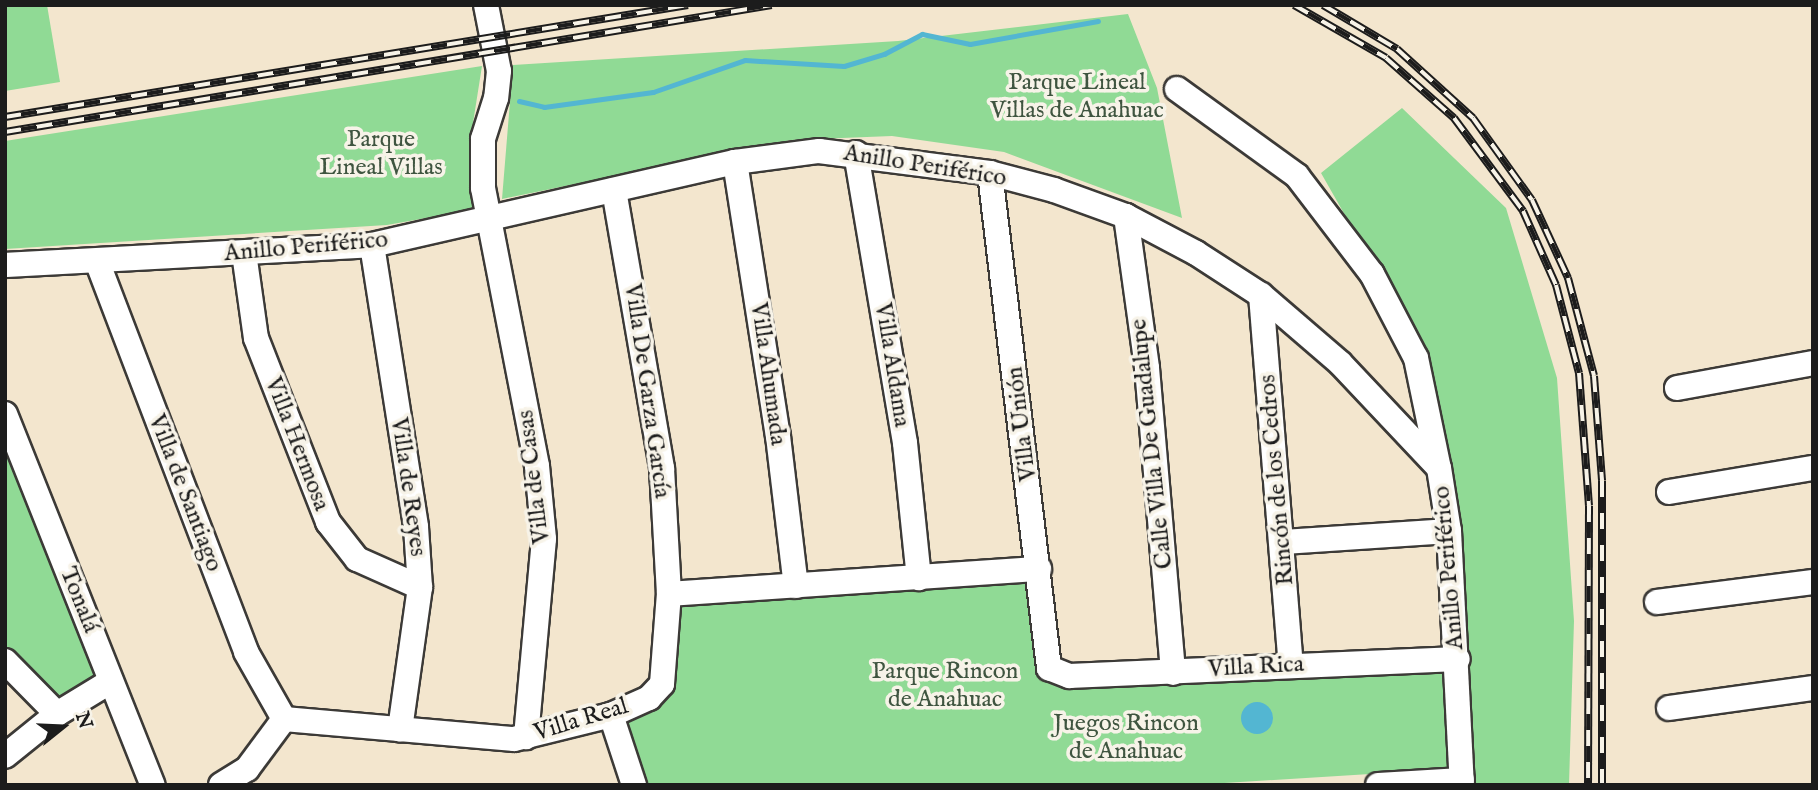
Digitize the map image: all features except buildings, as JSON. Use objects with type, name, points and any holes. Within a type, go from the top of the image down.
[{"type":"street","name":"Villa de Casas","points":[[486,5],[499,71],[482,146],[486,219],[527,411],[544,539],[526,737]]},
{"type":"street","points":[[1177,89],[1297,176],[1372,274],[1416,358],[1439,468]]},
{"type":"street","name":"Anillo Periférico","points":[[5,265],[372,245],[735,162],[819,151],[856,153],[990,173],[1054,190],[1126,216],[1196,253],[1261,295],[1340,363],[1439,468],[1449,531],[1458,659],[1462,783]]},
{"type":"street","name":"Villa Aldama","points":[[856,153],[905,443],[919,578]]},
{"type":"street","name":"Villa Ahumada","points":[[735,162],[776,423],[796,586]]},
{"type":"street","name":"Villa Unión","points":[[990,173],[1039,569],[1046,660],[1055,672]]},
{"type":"street","name":"Villa De Garza García","points":[[614,190],[662,468],[669,594]]},
{"type":"street","name":"Calle Villa De Guadalupe","points":[[1126,216],[1149,381],[1173,673]]},
{"type":"street","name":"Villa de Reyes","points":[[372,245],[416,527],[420,587],[400,730]]},
{"type":"street","name":"Villa Hermosa","points":[[244,253],[256,338],[328,522],[357,559],[420,587]]},
{"type":"street","name":"Villa de Santiago","points":[[97,261],[242,641],[284,719]]},
{"type":"street","name":"Rincón de los Cedros","points":[[1261,295],[1284,542],[1291,665]]},
{"type":"street","points":[[1677,388],[1813,363]]},
{"type":"street","name":"Tonalá","points":[[5,415],[153,785]]},
{"type":"street","points":[[1669,492],[1813,468]]},
{"type":"street","points":[[1284,542],[1449,531]]},
{"type":"street","points":[[669,594],[1039,569]]},
{"type":"street","points":[[1657,603],[1813,582]]},
{"type":"street","name":"Villa Real","points":[[284,719],[495,739],[526,737],[611,715],[649,698],[662,684],[669,594]]},
{"type":"street","name":"Villa Rica","points":[[1055,672],[1173,673],[1291,665],[1458,659]]},
{"type":"street","points":[[5,661],[57,714]]},
{"type":"street","points":[[5,755],[57,714],[111,681]]},
{"type":"street","points":[[1669,708],[1813,688]]},
{"type":"street","points":[[611,715],[634,785]]},
{"type":"street","points":[[221,785],[247,769],[284,719]]},
{"type":"street","points":[[1378,785],[1462,783]]},
{"type":"green space","points":[[5,5],[47,5],[60,82],[5,91]]},
{"type":"green space","name":"Parque Lineal Villas de Anahuac","points":[[1128,14],[1157,88],[1182,218],[1004,152],[892,136],[791,140],[502,199],[513,65],[898,41]]},
{"type":"green space","name":"Parque Lineal Villas","points":[[482,66],[473,123],[477,209],[387,225],[5,249],[5,141]]},
{"type":"green space","points":[[1402,108],[1506,208],[1557,378],[1574,621],[1569,785],[1471,785],[1461,541],[1432,368],[1321,173]]},
{"type":"green space","points":[[5,418],[105,675],[63,702],[5,645]]},
{"type":"green space","name":"Parque Rincon de Anahuac","points":[[1032,581],[1046,681],[1446,673],[1450,769],[1193,785],[649,785],[635,760],[625,720],[673,684],[676,600]]},
{"type":"water","points":[[1257,702],[1269,706],[1273,718],[1269,730],[1257,734],[1245,730],[1241,718],[1245,706]]},
{"type":"waterway","points":[[519,101],[544,107],[653,92],[745,60],[844,66],[884,54],[922,34],[970,44],[1098,21]]},
{"type":"railway","points":[[5,117],[688,5]]},
{"type":"railway","points":[[5,132],[772,5]]},
{"type":"railway","points":[[1294,5],[1386,58],[1454,118],[1523,211],[1556,285],[1579,373],[1589,506],[1588,785]]},
{"type":"railway","points":[[1323,5],[1397,49],[1473,118],[1532,200],[1568,278],[1594,376],[1602,481],[1602,785]]},
{"type":"park label","name":"Juegos Rincon de Anahuac","points":[[1126,738]]}]
